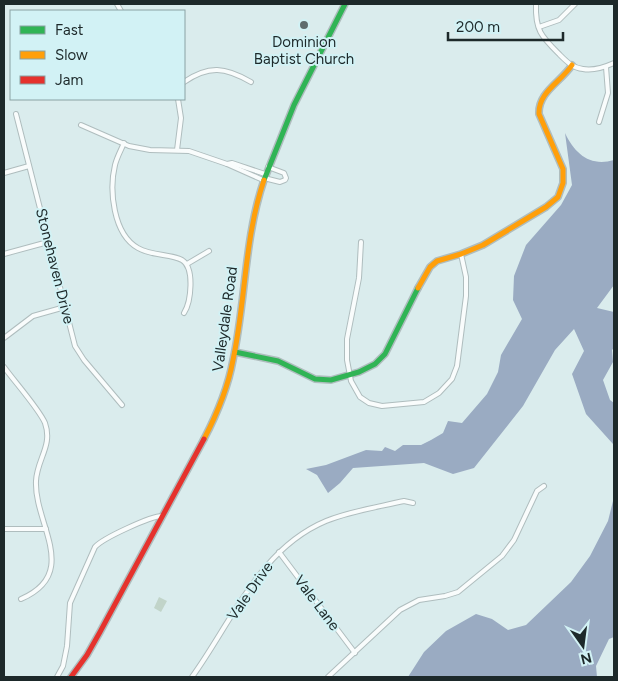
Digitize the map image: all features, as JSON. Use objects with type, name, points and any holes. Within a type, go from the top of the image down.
[{"type":"main road","name":"Valleydale Road","points":[[71,677],[87,655],[163,516],[213,421],[226,389],[235,352],[252,221],[264,177],[286,125],[344,4]]},
{"type":"main road","points":[[235,352],[278,361],[315,379],[331,380],[350,375],[375,364],[385,354],[430,267],[442,259],[483,245],[546,208],[560,193],[564,179],[563,166],[539,114],[539,107],[544,95],[562,78],[572,65]]},
{"type":"street","points":[[536,4],[536,17],[542,36],[547,43],[572,65],[587,70],[606,67],[614,63]]},
{"type":"street","points":[[539,27],[559,20],[575,4]]},
{"type":"street","points":[[599,122],[608,93],[606,67]]},
{"type":"street","points":[[185,81],[200,73],[213,70],[230,72],[251,82]]},
{"type":"street","points":[[177,150],[181,118],[178,100]]},
{"type":"street","name":"Stonehaven Drive","points":[[16,114],[78,353],[122,405]]},
{"type":"street","points":[[81,125],[124,144],[150,150],[189,152],[280,182],[285,180],[284,173],[268,167]]},
{"type":"street","points":[[124,144],[116,163],[113,179],[116,215],[120,229],[130,242],[138,248],[150,254],[182,260],[187,264],[191,272],[191,281],[184,313]]},
{"type":"street","points":[[4,173],[29,166]]},
{"type":"street","points":[[4,254],[48,242]]},
{"type":"street","points":[[361,242],[358,278],[346,348],[353,386],[360,397],[369,403],[382,406],[424,402],[443,390],[454,376],[466,286],[461,254]]},
{"type":"street","points":[[187,264],[209,251]]},
{"type":"street","points":[[4,338],[36,315],[65,307]]},
{"type":"street","points":[[4,367],[43,419],[47,431],[46,448],[38,467],[36,484],[52,560],[48,576],[37,590],[21,599]]},
{"type":"street","points":[[328,677],[400,610],[419,600],[458,592],[502,556],[514,540],[536,494],[544,486]]},
{"type":"street","name":"Vale Drive","points":[[192,677],[251,585],[265,566],[279,552],[306,531],[327,521],[354,512],[404,501],[413,503]]},
{"type":"street","points":[[58,677],[63,666],[67,646],[70,603],[95,547],[143,521],[155,516],[163,516]]},
{"type":"street","points":[[4,529],[46,529]]},
{"type":"street","name":"Vale Lane","points":[[279,552],[355,653]]},
{"type":"green space","points":[[159,597],[167,601],[161,612],[154,608]]},
{"type":"water","points":[[565,133],[574,147],[584,157],[598,162],[614,160],[614,285],[597,308],[614,312],[613,362],[603,380],[610,400],[614,403],[614,451],[613,444],[586,414],[572,374],[584,351],[574,329],[555,350],[523,406],[474,468],[453,474],[424,463],[353,468],[328,493],[317,475],[306,469],[326,465],[366,450],[382,451],[385,447],[395,451],[403,445],[421,445],[443,433],[448,421],[462,423],[487,394],[498,372],[501,355],[522,319],[513,300],[514,276],[526,245],[561,205],[572,185]]},
{"type":"water","points":[[614,497],[614,637],[609,639],[596,666],[597,677],[408,677],[424,652],[446,631],[476,614],[492,619],[508,630],[526,625],[571,582],[590,556],[608,521]]},
{"type":"traffic: fast","points":[[264,180],[294,105],[345,4]]},
{"type":"traffic: fast","points":[[235,352],[278,361],[315,379],[331,380],[359,372],[375,364],[385,354],[418,288]]},
{"type":"traffic: slow","points":[[418,288],[430,267],[437,261],[483,245],[546,207],[558,197],[563,183],[563,169],[539,114],[542,99],[546,93],[572,65]]},
{"type":"traffic: slow","points":[[204,439],[222,401],[231,370],[249,247],[257,202],[264,180]]},
{"type":"traffic: jam","points":[[71,677],[87,655],[100,632],[204,439]]},
{"type":"place","name":"Dominion Baptist Church","points":[[304,25]]}]
